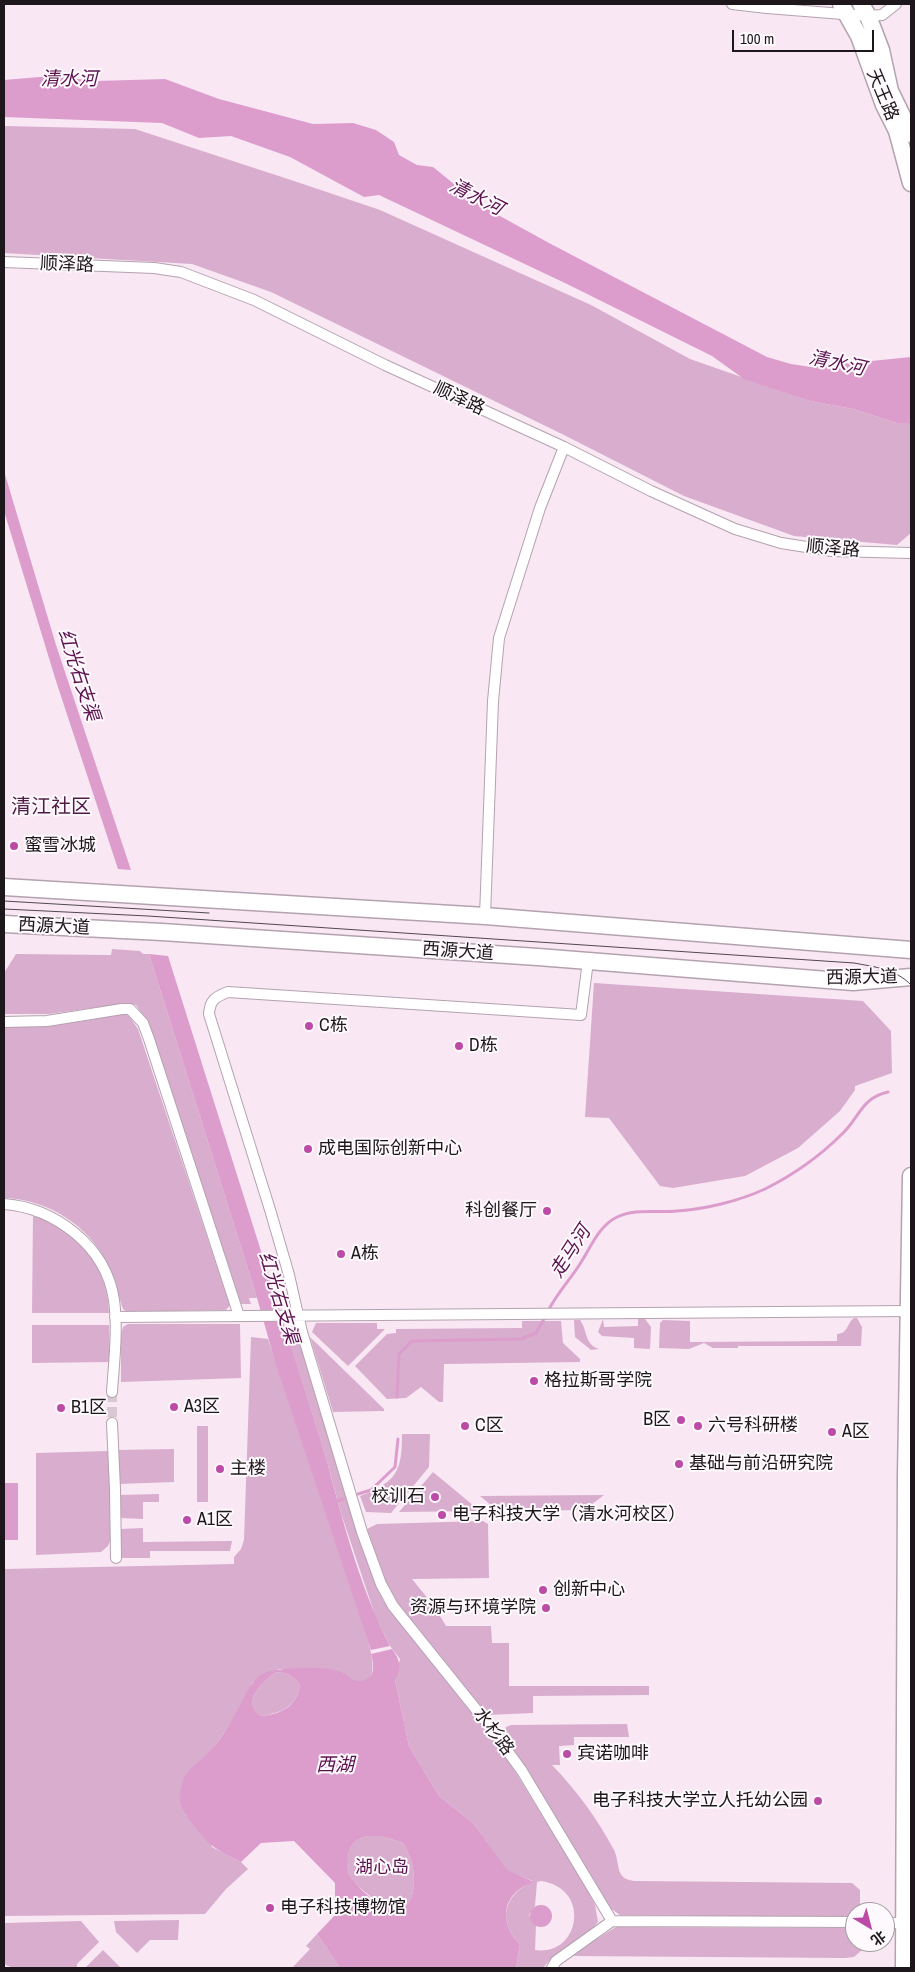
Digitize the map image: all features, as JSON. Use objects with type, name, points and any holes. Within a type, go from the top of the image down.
[{"type":"main road","name":"天王路","points":[[845,10],[860,36],[884,106],[906,132]]},
{"type":"main road","name":"天王路","points":[[864,10],[881,50],[890,91],[906,132]]},
{"type":"main road","points":[[906,132],[911,183]]},
{"type":"main road","name":"西源大道","points":[[4,887],[484,916],[911,950]]},
{"type":"main road","name":"西源大道","points":[[4,924],[588,961],[853,982],[911,978]]},
{"type":"main road","points":[[904,1968],[906,1476],[911,1176]]},
{"type":"street","points":[[732,4],[864,10],[882,14],[896,4]]},
{"type":"street","name":"顺泽路","points":[[4,262],[154,268],[181,272],[254,300],[385,365],[564,447],[691,510],[735,529],[781,543],[832,551],[911,553]]},
{"type":"street","points":[[484,916],[492,719],[499,638],[540,508],[564,447]]},
{"type":"street","name":"水杉路","points":[[588,961],[581,1015],[228,992],[213,999],[209,1014],[272,1212],[298,1315],[362,1532],[386,1594],[393,1606],[487,1723],[522,1770],[612,1922]]},
{"type":"street","points":[[4,1022],[47,1021],[122,1009],[130,1009],[138,1016],[149,1040],[239,1316]]},
{"type":"street","points":[[4,1204],[43,1212],[66,1226],[89,1246],[105,1273],[114,1299],[112,1392]]},
{"type":"street","points":[[115,1317],[909,1311]]},
{"type":"street","points":[[112,1423],[116,1558]]},
{"type":"street","points":[[552,1968],[556,1961],[612,1922],[845,1922]]},
{"type":"street","points":[[895,1923],[905,1923]]},
{"type":"green space","points":[[4,126],[135,129],[294,181],[380,210],[591,305],[690,359],[810,401],[853,409],[897,423],[911,423],[911,533],[897,545],[794,536],[684,496],[564,435],[271,292],[192,264],[4,253]]},
{"type":"green space","points":[[112,949],[140,951],[143,954],[149,954],[257,1298],[249,1298],[251,1304],[241,1304],[149,1025],[136,1005],[128,1003],[49,1014],[4,1014],[4,973],[16,954],[111,955]]},
{"type":"green space","points":[[594,983],[863,1001],[891,1031],[892,1073],[855,1086],[855,1090],[840,1111],[798,1148],[745,1176],[673,1188],[660,1186],[609,1118],[585,1117]]},
{"type":"green space","points":[[123,1013],[129,1016],[138,1029],[230,1305],[226,1310],[127,1312],[123,1309],[108,1265],[90,1238],[78,1226],[51,1209],[36,1203],[4,1198],[4,1027],[64,1024]]},
{"type":"green space","points":[[33,1214],[61,1227],[72,1235],[89,1254],[101,1276],[108,1300],[109,1313],[32,1313]]},
{"type":"green space","points":[[854,1318],[857,1318],[862,1327],[861,1346],[738,1346],[738,1348],[713,1348],[704,1343],[689,1349],[659,1348],[660,1323],[663,1320],[690,1321],[690,1342],[837,1341],[837,1334],[844,1332]]},
{"type":"green space","points":[[603,1319],[604,1327],[638,1326],[638,1319],[645,1319],[651,1327],[650,1349],[634,1348],[634,1338],[602,1336],[598,1332]]},
{"type":"green space","points":[[574,1320],[580,1320],[589,1341],[594,1347],[599,1349],[591,1350],[575,1337]]},
{"type":"green space","points":[[522,1321],[561,1321],[563,1343],[580,1359],[580,1362],[444,1364],[443,1402],[439,1402],[421,1387],[406,1398],[387,1399],[355,1366],[387,1334],[396,1333],[396,1329],[522,1328]]},
{"type":"green space","points":[[316,1323],[377,1323],[377,1329],[385,1329],[348,1366],[312,1332]]},
{"type":"green space","points":[[128,1324],[240,1324],[241,1378],[121,1382],[121,1335],[123,1327]]},
{"type":"green space","points":[[32,1325],[109,1325],[110,1362],[32,1363]]},
{"type":"green space","points":[[286,1331],[296,1331],[369,1566],[383,1600],[497,1742],[595,1905],[598,1922],[585,1935],[556,1955],[543,1968],[516,1968],[520,1944],[508,1926],[506,1917],[510,1900],[523,1886],[533,1881],[507,1871],[474,1824],[439,1796],[409,1746],[395,1680],[400,1659],[390,1646],[376,1618],[341,1513],[325,1454]],"holes":[[[541,1881],[557,1886],[568,1896],[573,1908],[574,1921],[570,1933],[562,1943],[550,1949],[535,1950],[536,1925],[529,1915],[535,1906],[537,1882]]]},
{"type":"green space","points":[[251,1337],[268,1339],[366,1633],[371,1655],[372,1672],[369,1678],[364,1681],[355,1681],[334,1670],[279,1669],[253,1682],[235,1717],[211,1751],[185,1776],[212,1847],[241,1862],[248,1869],[226,1889],[205,1914],[4,1916],[4,1569],[234,1564],[234,1557],[241,1549],[244,1540]]},
{"type":"green space","points":[[310,1337],[384,1409],[384,1411],[333,1412]]},
{"type":"green space","points":[[197,1426],[208,1426],[208,1502],[197,1502]]},
{"type":"green space","points":[[402,1434],[430,1434],[429,1467],[391,1513],[366,1512],[360,1496],[382,1486],[395,1474],[401,1457]]},
{"type":"green space","points":[[174,1449],[174,1482],[118,1484],[117,1450]]},
{"type":"green space","points":[[109,1451],[111,1539],[108,1546],[101,1552],[36,1555],[36,1453]]},
{"type":"green space","points":[[433,1472],[480,1511],[399,1512]]},
{"type":"green space","points":[[159,1494],[159,1502],[143,1502],[143,1519],[120,1518],[119,1495]]},
{"type":"green space","points":[[604,1495],[584,1510],[498,1511],[480,1496]]},
{"type":"green space","points":[[483,1521],[488,1524],[489,1578],[412,1579],[434,1606],[446,1626],[491,1626],[492,1643],[509,1643],[509,1686],[649,1686],[649,1695],[533,1696],[533,1713],[487,1715],[395,1600],[384,1578],[367,1529],[377,1524]]},
{"type":"green space","points":[[143,1528],[143,1542],[232,1541],[230,1551],[150,1551],[150,1558],[121,1558],[120,1529]]},
{"type":"green space","points":[[276,1672],[287,1674],[300,1685],[296,1698],[282,1710],[261,1716],[255,1710],[253,1698],[260,1686]]},
{"type":"green space","points":[[627,1724],[629,1737],[574,1737],[574,1745],[559,1746],[560,1765],[552,1765],[594,1816],[614,1850],[621,1874],[628,1880],[852,1883],[860,1890],[860,1902],[845,1902],[845,1918],[620,1915],[606,1905],[593,1878],[503,1735],[506,1727],[511,1725]]},
{"type":"green space","name":"湖心岛","points":[[368,1836],[381,1836],[403,1843],[409,1854],[414,1872],[413,1891],[406,1906],[401,1909],[389,1908],[376,1901],[356,1884],[349,1874],[348,1859],[351,1846],[359,1839]]},
{"type":"green space","points":[[179,1920],[178,1940],[150,1940],[137,1953],[116,1932],[114,1921]]},
{"type":"green space","points":[[81,1921],[99,1942],[77,1964],[77,1968],[13,1968],[4,1964],[4,1923]]},
{"type":"green space","points":[[616,1927],[845,1928],[845,1952],[860,1952],[854,1957],[845,1958],[575,1956],[573,1954]]},
{"type":"green space","points":[[317,1934],[340,1968],[292,1968],[310,1949],[306,1946]]},
{"type":"green space","points":[[103,1950],[121,1968],[85,1968]]},
{"type":"water","name":"清水河","points":[[51,76],[96,81],[165,79],[219,99],[313,124],[353,123],[376,130],[394,142],[399,155],[417,165],[433,167],[480,205],[767,357],[791,364],[811,367],[911,357],[911,423],[897,423],[853,409],[810,401],[744,379],[712,356],[567,284],[379,195],[364,197],[290,157],[231,136],[199,138],[162,123],[4,117],[4,80]]},
{"type":"water","points":[[4,471],[56,645],[131,870],[118,869],[56,681],[4,511]]},
{"type":"water","points":[[149,954],[168,956],[325,1454],[360,1576],[390,1646],[371,1650],[276,1365],[257,1298]]},
{"type":"water","points":[[4,1483],[18,1483],[18,1540],[4,1540]]},
{"type":"water","name":"西湖","points":[[392,1649],[397,1656],[399,1668],[395,1680],[409,1746],[439,1796],[474,1824],[507,1870],[534,1882],[516,1892],[507,1908],[508,1926],[520,1944],[516,1968],[340,1968],[317,1934],[335,1915],[335,1883],[294,1841],[261,1843],[241,1862],[210,1844],[194,1826],[182,1807],[180,1797],[185,1776],[217,1742],[233,1719],[252,1683],[257,1678],[262,1674],[289,1668],[325,1668],[341,1672],[355,1680],[366,1680],[373,1670],[371,1654]],"holes":[[[276,1672],[287,1674],[300,1685],[296,1698],[292,1704],[282,1711],[261,1716],[255,1710],[253,1698],[260,1686]],[[368,1836],[381,1836],[403,1843],[409,1854],[414,1872],[413,1891],[409,1903],[401,1908],[392,1909],[372,1899],[354,1882],[349,1874],[348,1859],[351,1846],[359,1839]]]},
{"type":"water","points":[[541,1905],[549,1908],[552,1916],[549,1924],[541,1927],[533,1924],[530,1916],[533,1908]]},
{"type":"waterway","name":"走马河","points":[[548,1311],[578,1267],[594,1239],[610,1221],[624,1214],[647,1211],[688,1210],[711,1206],[733,1201],[765,1189],[786,1178],[815,1157],[848,1128],[866,1103],[888,1092]]},
{"type":"waterway","name":"走马河","points":[[397,1397],[399,1354],[412,1341],[521,1339],[536,1333],[545,1317]]},
{"type":"waterway","name":"走马河","points":[[358,1494],[371,1490],[395,1467],[398,1439]]},
{"type":"waterway","name":"走马河","points":[[334,1502],[343,1499]]},
{"type":"tunnel","points":[[112,1392],[112,1423]]},
{"type":"tram line","points":[[4,901],[209,913]]},
{"type":"tram line","points":[[4,909],[148,916],[854,963],[892,972],[911,985]]},
{"type":"place","name":"蜜雪冰城","points":[[14,846]]},
{"type":"place","name":"C栋","points":[[309,1026]]},
{"type":"place","name":"D栋","points":[[459,1046]]},
{"type":"place","name":"成电国际创新中心","points":[[308,1149]]},
{"type":"place","name":"科创餐厅","points":[[547,1211]]},
{"type":"place","name":"A栋","points":[[341,1254]]},
{"type":"place","name":"格拉斯哥学院","points":[[534,1381]]},
{"type":"place","name":"A3区","points":[[174,1407]]},
{"type":"place","name":"B1区","points":[[61,1408]]},
{"type":"place","name":"B区","points":[[681,1420]]},
{"type":"place","name":"C区","points":[[465,1426]]},
{"type":"place","name":"六号科研楼","points":[[698,1426]]},
{"type":"place","name":"A区","points":[[832,1432]]},
{"type":"place","name":"基础与前沿研究院","points":[[679,1464]]},
{"type":"place","name":"主楼","points":[[220,1469]]},
{"type":"place","name":"校训石","points":[[435,1497]]},
{"type":"place","name":"电子科技大学（清水河校区）","points":[[442,1515]]},
{"type":"place","name":"A1区","points":[[187,1520]]},
{"type":"place","name":"创新中心","points":[[543,1590]]},
{"type":"place","name":"资源与环境学院","points":[[546,1608]]},
{"type":"place","name":"宾诺咖啡","points":[[567,1754]]},
{"type":"place","name":"电子科技大学立人托幼公园","points":[[818,1801]]},
{"type":"place","name":"电子科技博物馆","points":[[270,1908]]},
{"type":"district","name":"清江社区","points":[[51,808]]},
{"type":"water label","name":"红光右支渠","points":[[78,675]]},
{"type":"water label","name":"红光右支渠","points":[[278,1298]]}]
